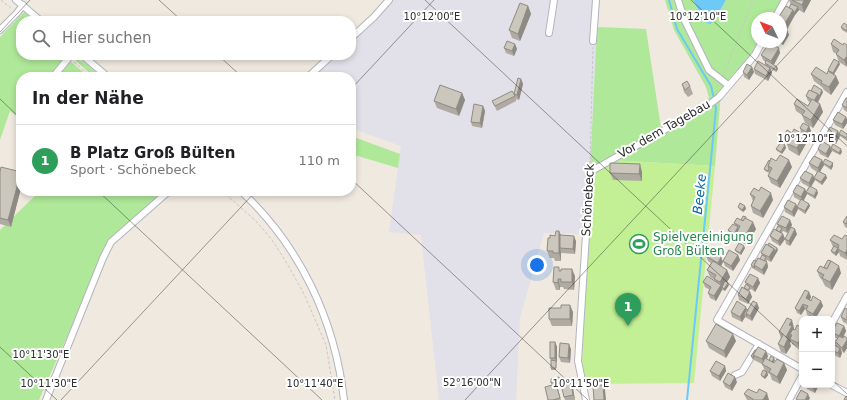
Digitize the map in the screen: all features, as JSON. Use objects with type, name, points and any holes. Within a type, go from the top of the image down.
[{"type":"street","points":[[16,0],[34,16]]},
{"type":"street","points":[[356,33],[374,17],[389,0]]},
{"type":"street","points":[[549,33],[554,0]]},
{"type":"street","points":[[593,41],[596,0]]},
{"type":"street","points":[[678,0],[684,19],[709,70],[728,86]]},
{"type":"street","points":[[778,12],[785,0]]},
{"type":"street","points":[[0,30],[23,6]]},
{"type":"street","name":"Vor dem Tagebau","points":[[590,172],[710,104],[755,55],[759,48]]},
{"type":"street","points":[[57,72],[67,60]]},
{"type":"street","points":[[88,60],[102,72]]},
{"type":"street","points":[[313,72],[327,60]]},
{"type":"street","points":[[799,367],[717,320],[847,92]]},
{"type":"street","name":"Schönebeck","points":[[586,400],[578,361],[590,172]]},
{"type":"street","points":[[46,400],[103,258],[111,242],[163,196]]},
{"type":"street","points":[[246,196],[276,229],[294,255],[311,285],[326,319],[331,336],[340,372],[344,400]]},
{"type":"street","points":[[835,318],[847,296]]},
{"type":"street","points":[[735,375],[742,372],[759,344]]},
{"type":"street","points":[[789,400],[799,382]]},
{"type":"street","points":[[835,387],[847,393]]},
{"type":"path","points":[[722,80],[753,0]]},
{"type":"path","name":"Schönebeck","points":[[590,172],[593,41]]},
{"type":"path","points":[[74,60],[86,72]]},
{"type":"path","points":[[228,196],[256,221],[272,240],[304,294],[326,345],[335,400]]},
{"type":"shaded area","points":[[394,0],[599,0],[587,234],[544,233],[520,318],[516,400],[439,400],[421,235],[389,232],[401,146],[356,130],[356,72],[319,72],[333,60],[356,60],[356,39],[377,20]]},
{"type":"green space","points":[[665,0],[693,0],[705,22],[714,21],[726,0],[781,0],[774,12],[751,12],[751,48],[755,48],[721,92],[715,166],[609,160],[590,171],[597,27],[646,29],[661,128],[709,98],[706,87],[674,30]]},
{"type":"green space","points":[[24,12],[29,16],[20,16]]},
{"type":"green space","points":[[16,20],[16,60],[64,60],[53,72],[16,72],[16,116],[10,111],[0,140],[0,37]]},
{"type":"green space","points":[[75,60],[85,63],[96,72],[88,72]]},
{"type":"green space","points":[[71,62],[83,72],[61,72]]},
{"type":"green space","points":[[356,138],[400,154],[398,168],[356,155]]},
{"type":"green space","points":[[609,160],[715,166],[694,383],[587,384],[582,363],[590,171]]},
{"type":"green space","points":[[35,196],[161,196],[108,244],[39,400],[0,400],[0,230]]},
{"type":"water","points":[[693,0],[726,0],[714,21],[710,24],[705,22]]},
{"type":"building","points":[[792,0],[804,0],[802,5]]},
{"type":"building","points":[[520,3],[528,6],[518,34],[509,30]]},
{"type":"building","points":[[791,4],[798,7],[794,13],[793,10],[789,8]]},
{"type":"building","points":[[786,6],[793,10],[787,20],[787,12],[782,12]]},
{"type":"building","points":[[844,23],[847,25],[847,31],[841,27]]},
{"type":"building","points":[[834,39],[843,45],[844,43],[847,45],[847,56],[844,60],[836,54],[839,50],[831,44]]},
{"type":"building","points":[[507,41],[515,44],[512,51],[504,48]]},
{"type":"building","points":[[766,48],[779,48],[771,61],[761,55]]},
{"type":"building","points":[[834,59],[839,62],[833,73],[828,70]]},
{"type":"building","points":[[766,60],[777,67],[776,70],[765,63]]},
{"type":"building","points":[[758,61],[770,68],[766,76],[754,69]]},
{"type":"building","points":[[747,64],[752,67],[747,75],[743,72]]},
{"type":"building","points":[[816,67],[827,74],[828,71],[836,76],[829,87],[821,83],[822,81],[811,74]]},
{"type":"building","points":[[518,78],[521,79],[517,95],[514,94]]},
{"type":"building","points":[[687,81],[690,86],[685,90],[682,84]]},
{"type":"building","points":[[440,85],[462,93],[456,109],[434,101]]},
{"type":"building","points":[[814,85],[822,90],[819,97],[818,94],[811,91]]},
{"type":"building","points":[[809,90],[818,94],[814,101],[806,96]]},
{"type":"building","points":[[512,91],[515,96],[495,106],[492,101]]},
{"type":"building","points":[[847,98],[847,108],[842,105]]},
{"type":"building","points":[[797,99],[808,106],[812,99],[820,104],[811,120],[802,115],[805,111],[794,104]]},
{"type":"building","points":[[474,104],[483,106],[480,123],[471,122]]},
{"type":"building","points":[[838,112],[846,117],[842,124],[833,120]]},
{"type":"building","points":[[803,123],[809,126],[806,132],[800,128]]},
{"type":"building","points":[[830,127],[838,131],[834,139],[826,135]]},
{"type":"building","points":[[794,129],[804,135],[797,148],[786,143],[788,139],[784,136],[787,130],[792,133]]},
{"type":"building","points":[[841,130],[847,134],[847,138],[839,134]]},
{"type":"building","points":[[822,141],[830,146],[826,154],[818,149]]},
{"type":"building","points":[[781,142],[785,145],[781,152],[776,149]]},
{"type":"building","points":[[833,144],[841,149],[839,153],[831,148]]},
{"type":"building","points":[[780,155],[789,160],[777,181],[768,176],[772,168],[768,166],[771,158],[776,161]]},
{"type":"building","points":[[814,156],[822,160],[818,168],[809,163]]},
{"type":"building","points":[[825,159],[833,163],[830,167],[823,163]]},
{"type":"building","points":[[769,160],[770,161],[768,171],[764,169]]},
{"type":"building","points":[[610,163],[640,164],[639,174],[610,173]]},
{"type":"building","points":[[1,167],[16,171],[16,190],[8,220],[0,218]]},
{"type":"building","points":[[805,171],[813,175],[809,183],[800,178]]},
{"type":"building","points":[[818,171],[826,175],[821,182],[814,178]]},
{"type":"building","points":[[797,185],[805,189],[801,197],[793,192]]},
{"type":"building","points":[[810,186],[817,190],[814,196],[806,192]]},
{"type":"building","points":[[761,187],[771,193],[760,211],[751,206],[755,197],[750,194],[754,188],[759,191]]},
{"type":"building","points":[[801,199],[809,204],[805,211],[797,207]]},
{"type":"building","points":[[788,200],[796,204],[792,212],[784,207]]},
{"type":"building","points":[[740,203],[745,206],[742,210],[738,207]]},
{"type":"building","points":[[743,216],[746,218],[743,221],[741,220]]},
{"type":"building","points":[[782,216],[790,220],[786,228],[777,224]]},
{"type":"building","points":[[847,216],[847,224],[843,222]]},
{"type":"building","points":[[737,218],[743,221],[745,218],[753,222],[744,238],[736,234],[740,226],[734,223]]},
{"type":"building","points":[[733,224],[738,227],[734,234],[728,230]]},
{"type":"building","points":[[778,226],[782,228],[780,232],[776,230]]},
{"type":"building","points":[[791,227],[795,229],[789,241],[785,239]]},
{"type":"building","points":[[774,229],[783,234],[778,241],[770,236]]},
{"type":"building","points":[[556,231],[559,231],[559,253],[553,253],[553,251],[547,251],[548,238],[550,238],[550,235],[555,236]]},
{"type":"building","points":[[560,235],[574,236],[573,249],[560,248]]},
{"type":"building","points":[[834,235],[842,239],[845,235],[847,236],[847,250],[845,253],[838,249],[839,245],[830,240]]},
{"type":"building","points":[[739,243],[744,246],[740,253],[735,250]]},
{"type":"building","points":[[769,243],[777,248],[775,252],[774,249],[768,245]]},
{"type":"building","points":[[766,244],[774,249],[769,257],[761,253]]},
{"type":"building","points":[[834,246],[838,248],[835,253],[831,251]]},
{"type":"building","points":[[729,250],[738,255],[731,266],[723,261]]},
{"type":"building","points":[[709,251],[721,257],[718,263],[706,256]]},
{"type":"building","points":[[762,255],[766,257],[764,261],[760,259]]},
{"type":"building","points":[[758,258],[767,262],[762,270],[754,265]]},
{"type":"building","points":[[754,260],[756,261],[754,265],[755,268],[751,265]]},
{"type":"building","points":[[828,260],[831,261],[827,269],[824,267]]},
{"type":"building","points":[[713,261],[727,270],[720,282],[714,279],[716,275],[707,270]]},
{"type":"building","points":[[831,261],[839,266],[830,282],[822,278],[824,275],[817,271],[820,266],[827,269]]},
{"type":"building","points":[[554,267],[559,267],[559,271],[561,271],[561,269],[572,269],[572,282],[561,282],[561,279],[558,279],[558,283],[553,282]]},
{"type":"building","points":[[750,274],[758,278],[753,287],[745,282]]},
{"type":"building","points":[[707,276],[721,285],[714,296],[708,293],[711,287],[703,282]]},
{"type":"building","points":[[725,281],[728,283],[724,289],[722,287]]},
{"type":"building","points":[[746,284],[750,287],[748,290],[744,288]]},
{"type":"building","points":[[742,287],[750,292],[746,299],[738,295]]},
{"type":"building","points":[[805,290],[809,292],[806,298],[811,301],[813,296],[821,301],[813,314],[806,310],[808,306],[803,304],[799,311],[795,308]]},
{"type":"building","points":[[737,301],[746,307],[740,317],[731,312]]},
{"type":"building","points":[[753,301],[757,303],[750,316],[746,313]]},
{"type":"building","points":[[561,305],[570,305],[570,319],[549,319],[549,308],[561,308]]},
{"type":"building","points":[[845,308],[847,309],[847,320],[841,317]]},
{"type":"building","points":[[787,318],[792,320],[789,325],[792,326],[786,337],[788,338],[784,347],[778,344],[783,335],[779,332]]},
{"type":"building","points":[[837,323],[844,326],[839,336],[835,334],[835,327]]},
{"type":"building","points":[[716,324],[733,334],[724,351],[706,341]]},
{"type":"building","points":[[797,325],[799,326],[798,343],[790,339],[792,335],[790,334],[793,329],[795,330]]},
{"type":"building","points":[[839,336],[843,338],[844,336],[847,338],[842,348],[836,342],[835,344]]},
{"type":"building","points":[[550,342],[555,342],[555,358],[550,358]]},
{"type":"building","points":[[560,343],[569,344],[568,358],[559,357]]},
{"type":"building","points":[[835,346],[840,348],[838,353],[835,352]]},
{"type":"building","points":[[758,347],[766,351],[762,359],[753,355]]},
{"type":"building","points":[[771,356],[774,358],[772,362],[769,360]]},
{"type":"building","points":[[765,358],[774,363],[777,359],[784,363],[777,377],[769,372],[771,369],[762,364]]},
{"type":"building","points":[[551,360],[556,361],[556,368],[551,368]]},
{"type":"building","points":[[716,361],[725,366],[719,376],[710,371]]},
{"type":"building","points":[[763,370],[767,372],[764,377],[761,375]]},
{"type":"building","points":[[728,373],[735,377],[730,386],[723,382]]},
{"type":"building","points":[[559,377],[560,381],[551,383],[551,379]]},
{"type":"building","points":[[570,378],[573,395],[564,397],[560,380]]},
{"type":"building","points":[[556,384],[560,398],[548,400],[545,387]]},
{"type":"building","points":[[603,385],[604,400],[594,400],[593,386]]},
{"type":"building","points":[[748,389],[757,393],[759,389],[767,393],[763,400],[753,400],[744,394]]},
{"type":"building","points":[[801,390],[808,394],[805,400],[796,399]]},
{"type":"waterway","name":"Beeke","points":[[669,0],[677,29],[711,86],[714,99]]},
{"type":"waterway","name":"Beeke","points":[[687,400],[716,109],[715,103]]},
{"type":"place","name":"Spielvereinigung Groß Bülten","points":[[639,244]]},
{"type":"place","name":"B Platz Groß Bülten","points":[[628,326]]}]
